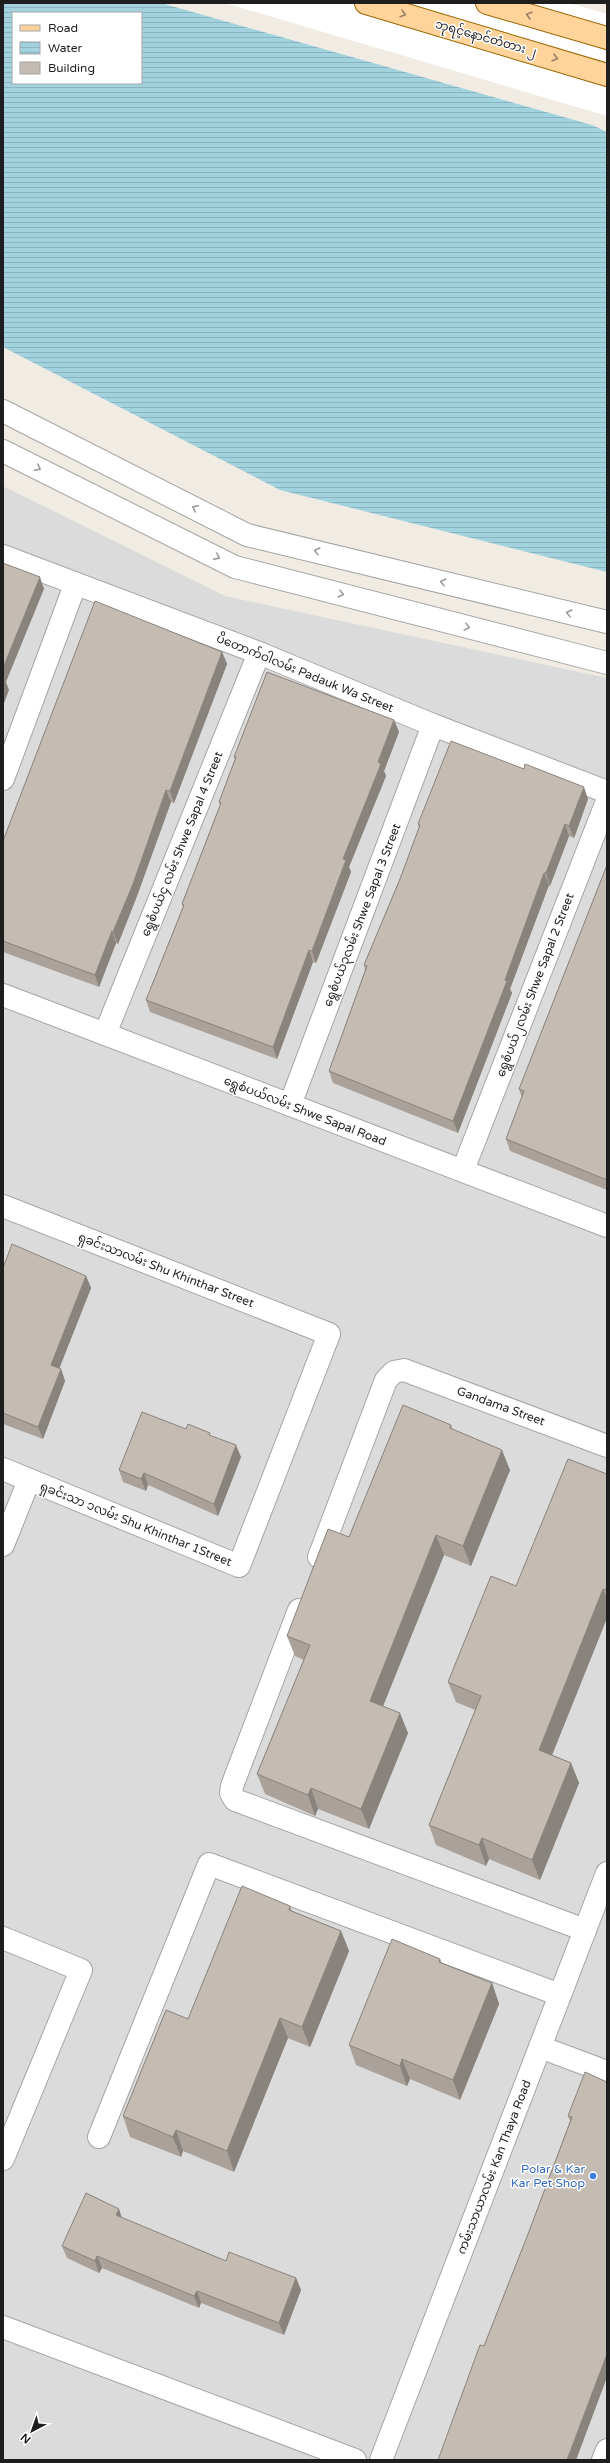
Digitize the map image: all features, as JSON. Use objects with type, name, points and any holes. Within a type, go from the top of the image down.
[{"type":"main road","name":"ဘုရင့်နောင်တံတား ၂","points":[[366,3],[607,75]]},
{"type":"main road","points":[[487,3],[607,38]]},
{"type":"street","points":[[3,411],[247,534],[607,622]]},
{"type":"street","points":[[3,451],[235,567],[607,663]]},
{"type":"street","name":"ပိတောက်ဝါလမ်း Padauk Wa Street","points":[[3,556],[75,585],[259,653],[433,725],[607,792]]},
{"type":"street","points":[[3,780],[75,585]]},
{"type":"street","name":"ရွေစံပယ်၄ လမ်း Shwe Sapal 4 Street","points":[[105,1034],[259,653]]},
{"type":"street","name":"ရွေစံပယ်၃လမ်း Shwe Sapal 3 Street","points":[[290,1105],[433,725]]},
{"type":"street","name":"ရွေစံပယ်၂လမ်း Shwe Sapal 2 Street","points":[[463,1170],[607,801]]},
{"type":"street","name":"ရွေစံပယ်လမ်း Shwe Sapal Road","points":[[3,995],[607,1226]]},
{"type":"street","name":"ရှခင်းသာလမ်း Shu Khinthar Street","points":[[3,1206],[329,1334]]},
{"type":"street","name":"ရှခင်းသာ ၁လမ်း Shu Khinthar 1Street","points":[[3,1469],[239,1566],[329,1334]]},
{"type":"street","name":"Gandama Street","points":[[585,1930],[235,1800],[231,1794],[232,1786],[386,1380],[394,1372],[404,1370],[607,1446]]},
{"type":"street","points":[[3,1545],[28,1480]]},
{"type":"street","points":[[99,2137],[209,1864],[560,1995]]},
{"type":"street","name":"ကမ်းသာယာလမ်း Kan Thaya Road","points":[[381,2460],[607,1873]]},
{"type":"street","points":[[3,1938],[81,1970],[3,2159]]},
{"type":"street","points":[[540,2047],[607,2072]]},
{"type":"street","points":[[3,2327],[355,2460]]},
{"type":"street","points":[[603,2460],[607,2450]]},
{"type":"shaded area","points":[[3,486],[225,596],[607,678],[607,2460],[3,2460]]},
{"type":"water","points":[[3,3],[161,3],[592,125],[607,132],[607,572],[280,490],[3,347]]},
{"type":"pier","points":[[225,3],[569,3],[607,14],[607,116]]},
{"type":"building","points":[[3,563],[40,577],[3,668]]},
{"type":"building","points":[[95,601],[222,652],[170,791],[166,790],[133,884],[113,932],[112,931],[95,975],[3,941],[3,841]]},
{"type":"building","points":[[267,672],[394,720],[378,762],[381,764],[343,859],[346,860],[312,951],[309,950],[273,1047],[146,1000],[184,905],[182,904],[221,803],[219,802],[236,757],[234,757]]},
{"type":"building","points":[[451,741],[524,769],[525,764],[584,787],[569,826],[565,824],[546,873],[544,873],[505,980],[507,981],[453,1121],[329,1071],[367,966],[364,965],[400,879],[420,825],[418,824]]},
{"type":"building","points":[[607,865],[607,1180],[506,1139],[524,1091],[519,1089]]},
{"type":"building","points":[[12,1244],[86,1276],[51,1365],[61,1369],[38,1427],[3,1413],[3,1268]]},
{"type":"building","points":[[403,1405],[451,1425],[450,1428],[502,1450],[463,1546],[436,1535],[370,1701],[400,1713],[361,1809],[311,1788],[308,1795],[257,1774],[310,1645],[287,1636],[328,1529],[349,1537]]},
{"type":"building","points":[[142,1412],[186,1429],[188,1424],[210,1433],[209,1435],[236,1445],[214,1504],[144,1473],[141,1479],[119,1470]]},
{"type":"building","points":[[568,1459],[607,1474],[607,1590],[603,1589],[539,1750],[571,1763],[532,1860],[482,1838],[479,1845],[429,1825],[481,1696],[448,1682],[491,1576],[516,1586]]},
{"type":"building","points":[[242,1886],[290,1906],[289,1910],[341,1931],[302,2027],[280,2018],[227,2151],[176,2130],[173,2137],[123,2116],[166,2010],[188,2019]]},
{"type":"building","points":[[392,1939],[440,1959],[439,1962],[492,1983],[453,2080],[402,2059],[400,2066],[349,2045]]},
{"type":"building","points":[[585,2072],[607,2082],[607,2354],[567,2460],[438,2460],[480,2345],[484,2346],[528,2234],[572,2117],[568,2116]]},
{"type":"building","points":[[86,2193],[119,2209],[116,2215],[226,2261],[229,2252],[296,2278],[279,2323],[197,2291],[194,2296],[97,2256],[95,2261],[62,2246]]},
{"type":"place","name":"Polar & Kar Kar Pet Shop","points":[[593,2176]]}]
